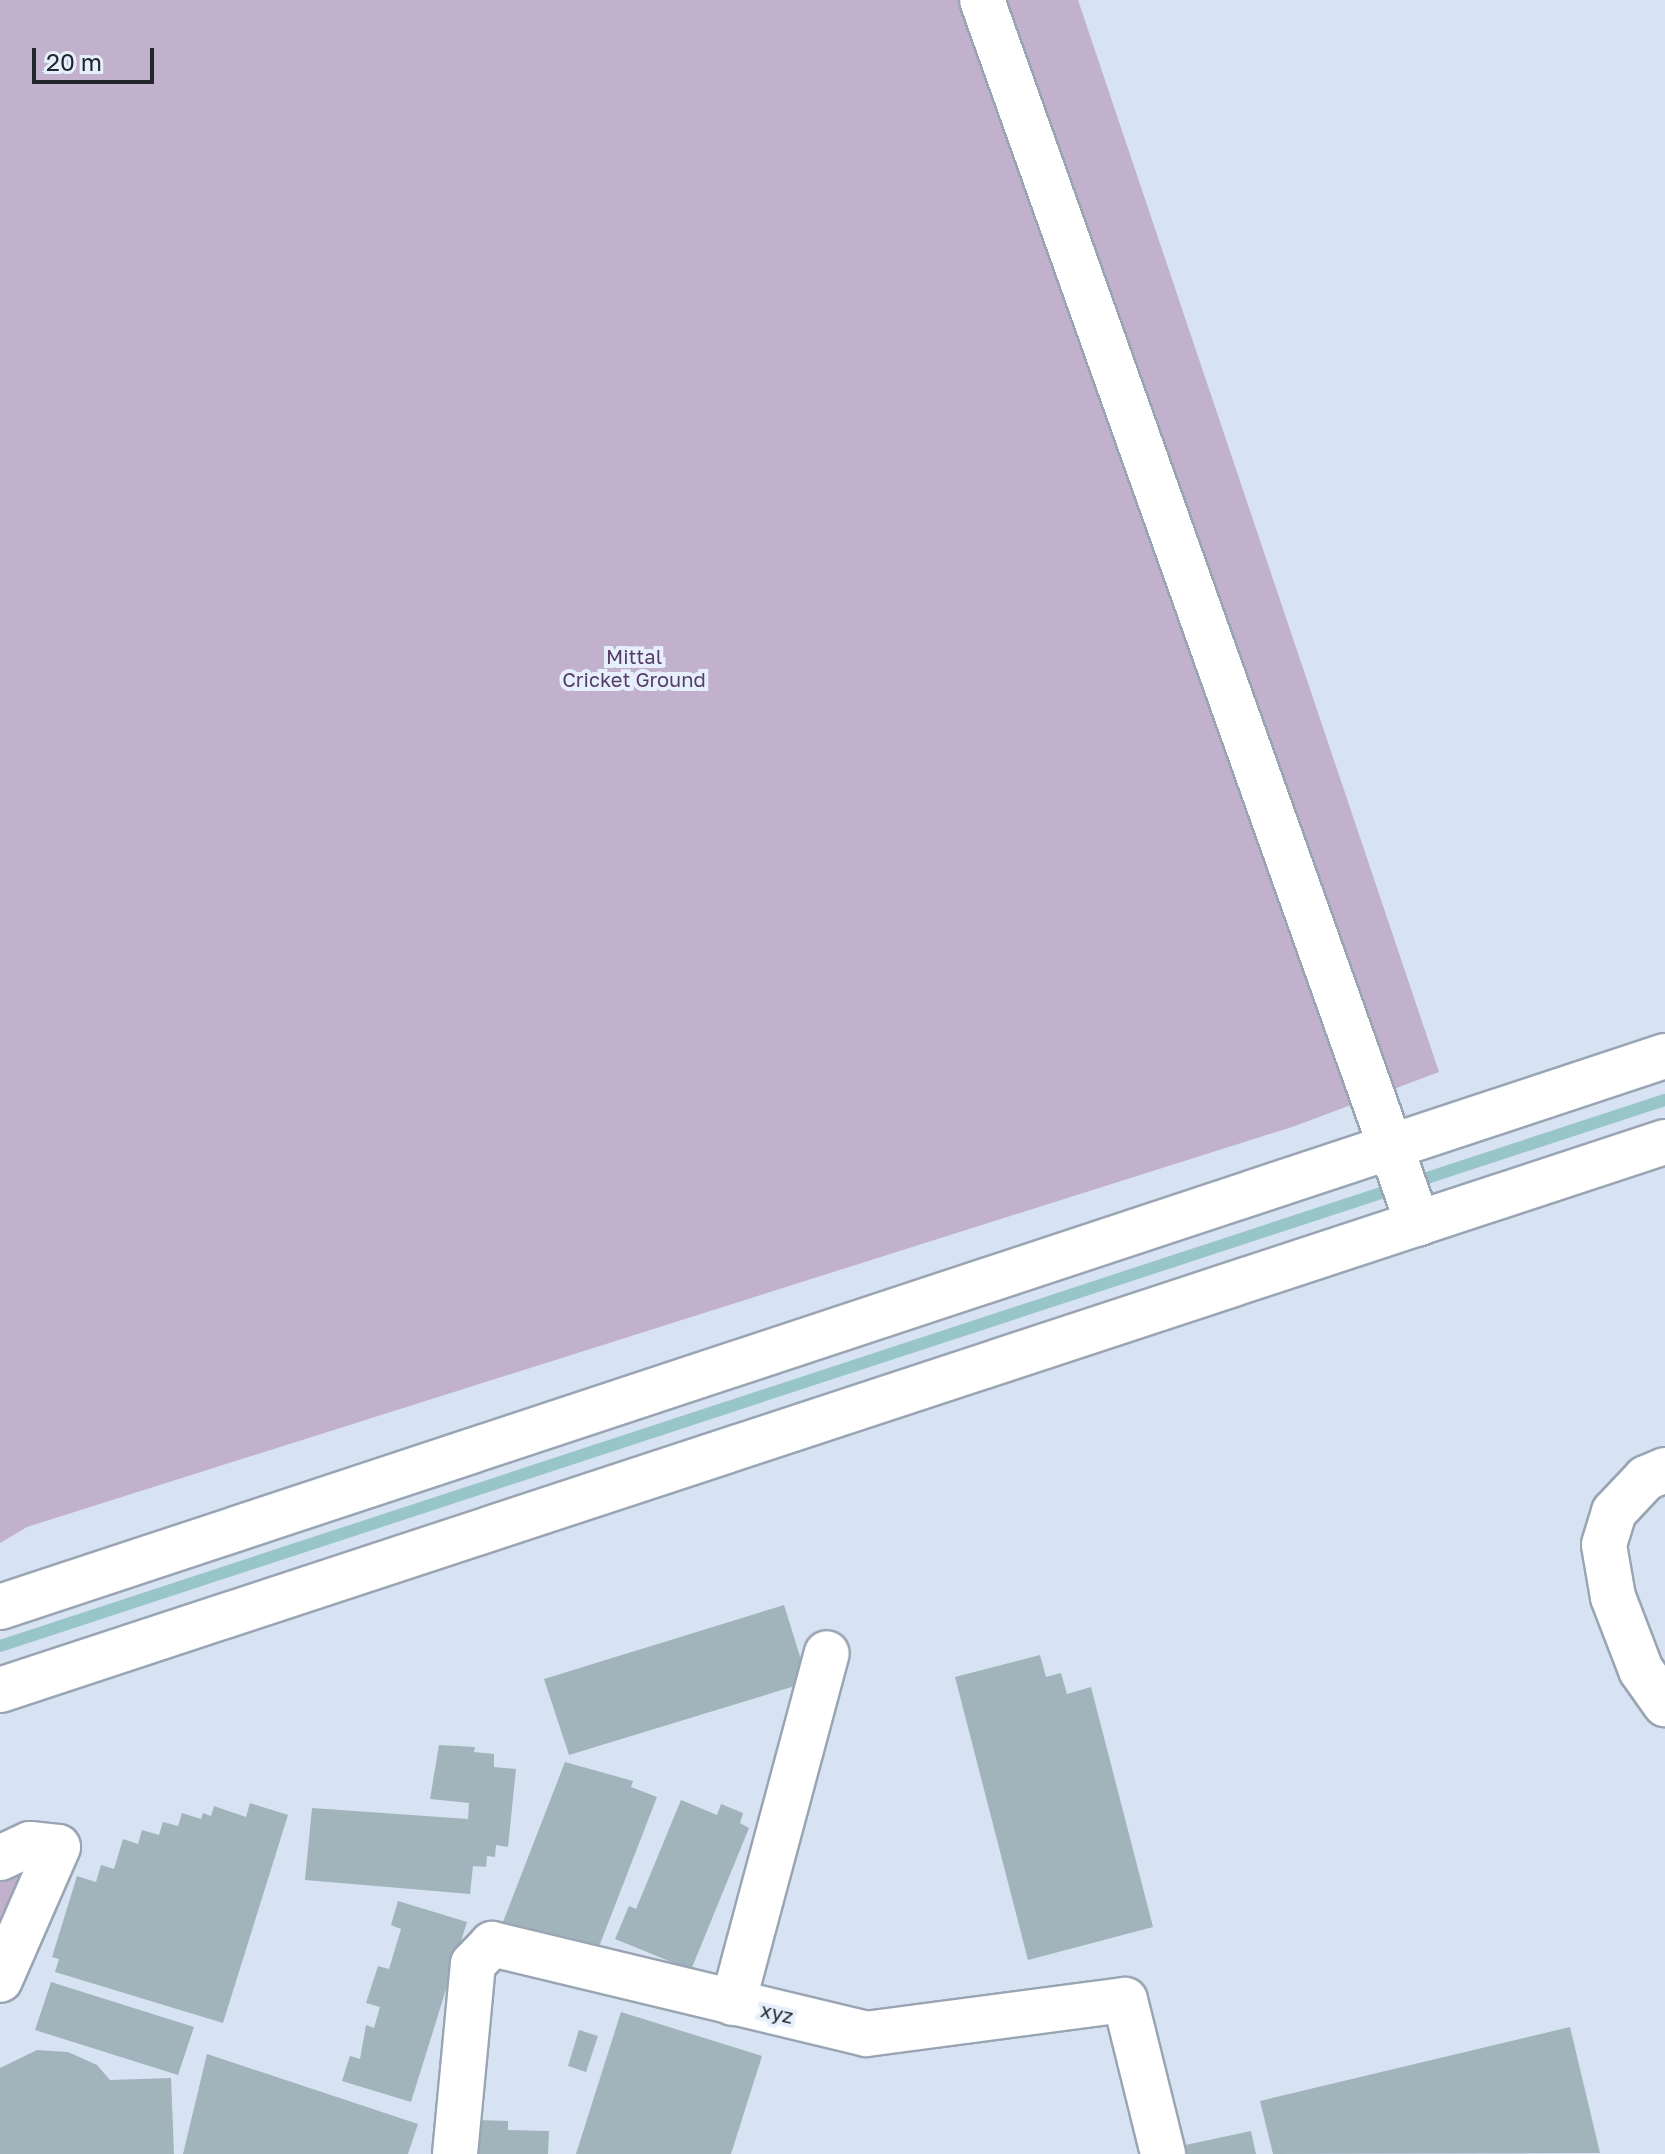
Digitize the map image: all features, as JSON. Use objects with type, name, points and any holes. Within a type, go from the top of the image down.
[{"type":"street","points":[[982,0],[1405,1186]]},
{"type":"street","points":[[0,1690],[1405,1186],[1665,1056]]},
{"type":"street","points":[[0,1607],[1405,1186],[1665,1142]]},
{"type":"street","points":[[1665,1470],[1646,1478],[1614,1512],[1604,1545],[1618,1612],[1641,1670],[1665,1704]]},
{"type":"street","points":[[733,2003],[827,1653]]},
{"type":"street","points":[[0,1858],[30,1844],[58,1847],[0,1980]]},
{"type":"street","name":"xyz","points":[[455,2154],[473,1964],[492,1944],[866,2034],[1125,2000],[1163,2154]]},
{"type":"green space","name":"Mittal Cricket Ground","points":[[0,0],[1078,0],[1439,1072],[1295,1126],[27,1527],[0,1543]]},
{"type":"green space","points":[[45,1850],[0,1949],[0,1873]]},
{"type":"building","points":[[784,1605],[808,1682],[569,1755],[544,1679]]},
{"type":"building","points":[[1040,1655],[1046,1677],[1061,1673],[1067,1694],[1091,1687],[1153,1927],[1028,1960],[955,1677]]},
{"type":"building","points":[[439,1745],[475,1747],[474,1752],[494,1754],[494,1767],[516,1769],[508,1847],[496,1845],[495,1857],[487,1856],[486,1867],[473,1866],[470,1894],[305,1880],[312,1808],[468,1819],[469,1803],[430,1799]]},
{"type":"building","points":[[565,1762],[633,1781],[631,1787],[657,1797],[595,1957],[503,1922]]},
{"type":"building","points":[[681,1800],[717,1815],[721,1804],[743,1813],[740,1823],[749,1828],[691,1970],[615,1939],[629,1906],[636,1909]]},
{"type":"building","points":[[250,1803],[288,1815],[223,2023],[55,1972],[59,1959],[52,1957],[77,1876],[96,1882],[101,1865],[114,1869],[123,1839],[138,1844],[142,1830],[159,1835],[163,1822],[178,1826],[182,1813],[201,1819],[203,1813],[211,1816],[214,1806],[246,1817]]},
{"type":"building","points":[[398,1901],[467,1922],[411,2102],[342,2081],[350,2056],[360,2059],[366,2025],[374,2028],[380,2007],[366,2003],[378,1966],[389,1969],[401,1929],[391,1925]]},
{"type":"building","points":[[51,1982],[194,2027],[178,2075],[35,2030]]},
{"type":"building","points":[[621,2012],[762,2056],[731,2154],[576,2154]]},
{"type":"building","points":[[1570,2027],[1600,2153],[1273,2154],[1260,2101]]},
{"type":"building","points":[[579,2030],[598,2036],[586,2072],[568,2066]]},
{"type":"building","points":[[37,2050],[68,2052],[97,2065],[110,2080],[171,2078],[174,2154],[0,2154],[0,2068]]},
{"type":"building","points":[[207,2054],[418,2124],[408,2154],[183,2154]]},
{"type":"building","points":[[477,2120],[508,2121],[508,2130],[549,2131],[548,2154],[472,2154]]},
{"type":"building","points":[[1251,2131],[1256,2154],[1177,2154],[1176,2147]]},
{"type":"waterway","points":[[0,1646],[1665,1100]]}]
